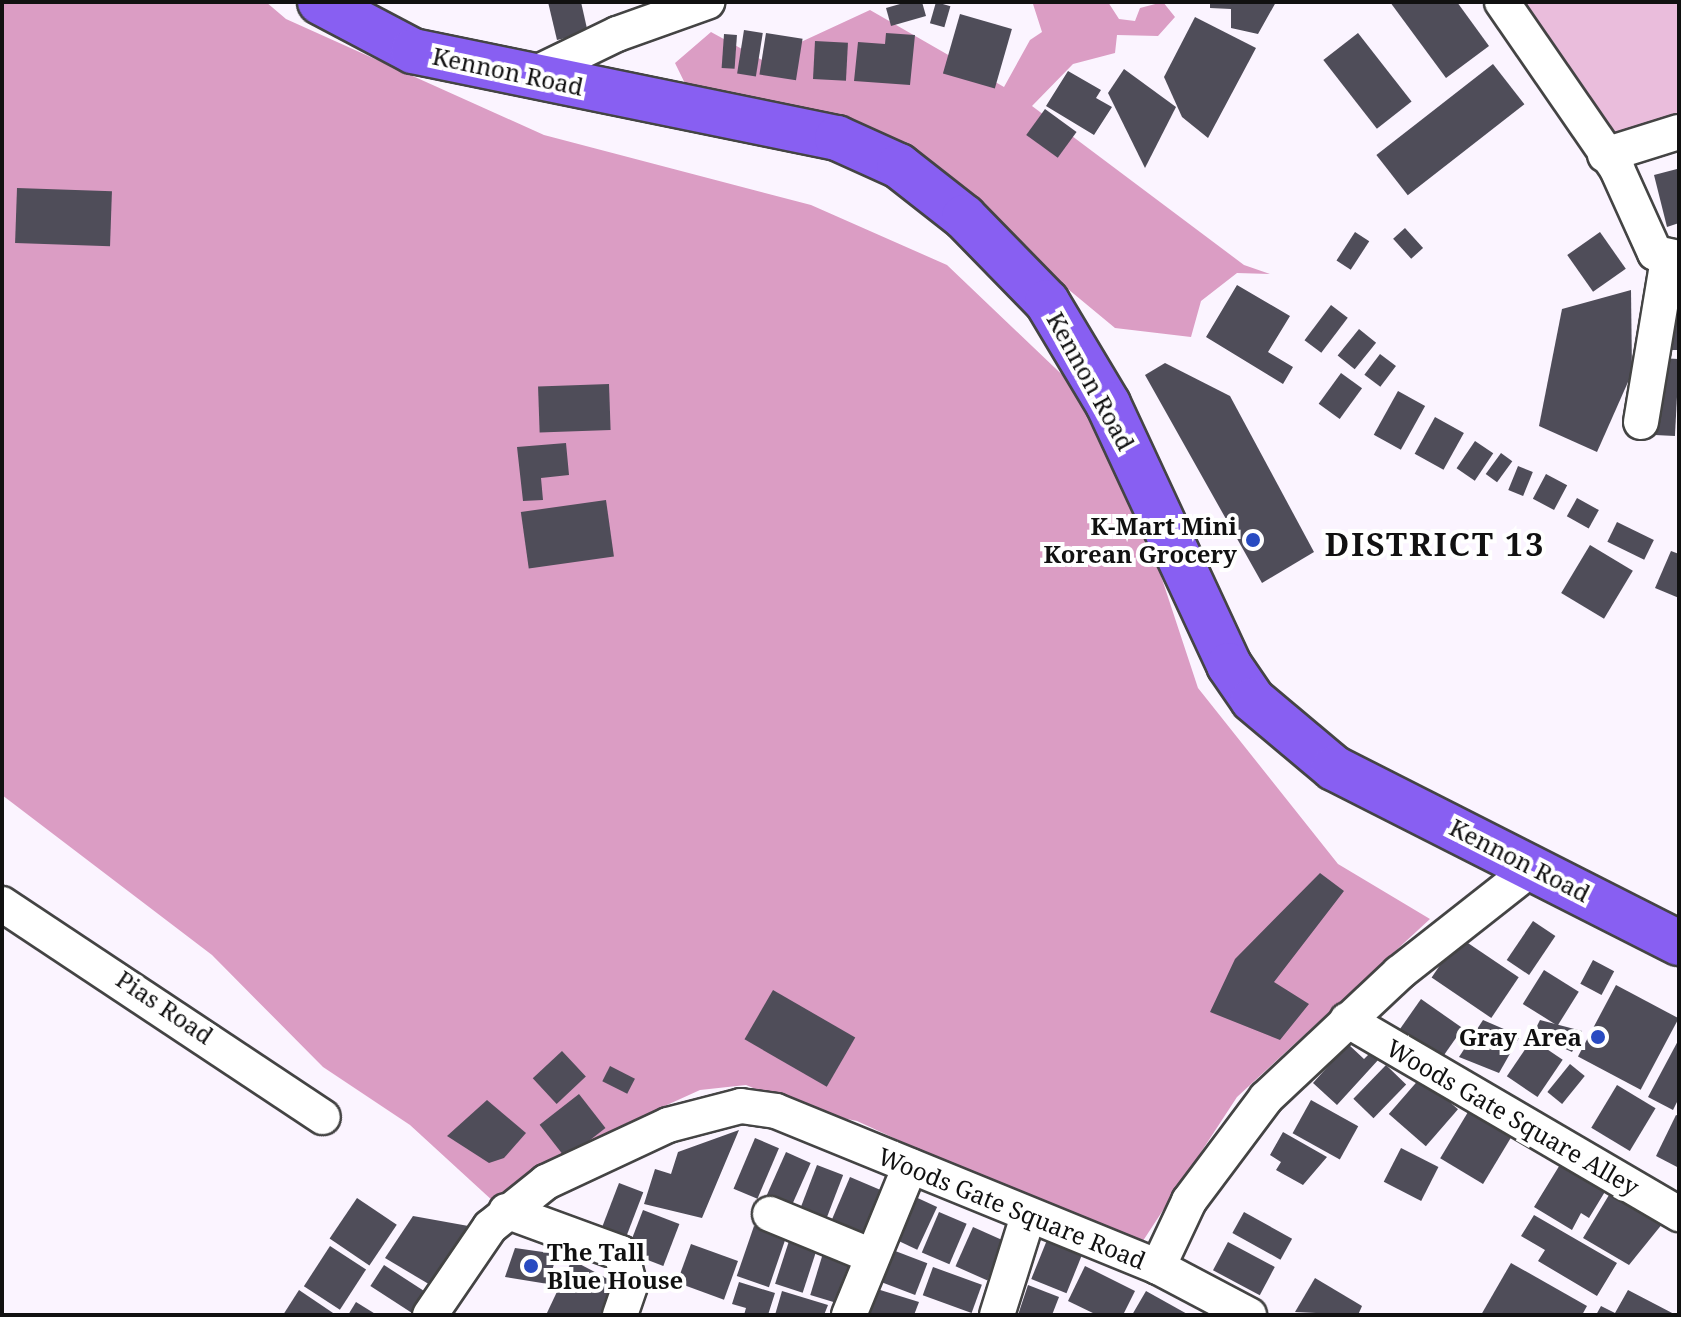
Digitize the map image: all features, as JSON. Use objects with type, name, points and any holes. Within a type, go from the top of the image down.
[{"type":"highway","name":"Kennon Road","points":[[320,2],[413,51],[526,78],[837,138],[899,166],[1013,263],[1068,333],[1108,404],[1229,665],[1253,700],[1334,768],[1517,868],[1679,943]]},
{"type":"street","points":[[526,78],[617,34],[707,2]]},
{"type":"street","points":[[1502,2],[1605,155],[1650,245],[1674,259],[1641,422]]},
{"type":"street","points":[[1605,155],[1679,132]]},
{"type":"street","name":"Woods Gate Square Road","points":[[430,1315],[506,1211],[588,1158],[717,1108],[776,1111],[910,1166],[1027,1219],[1158,1267],[1189,1201],[1234,1134],[1347,1020],[1517,868]]},
{"type":"street","name":"Pias Road","points":[[2,904],[323,1117]]},
{"type":"street","name":"Woods Gate Square Alley","points":[[1347,1020],[1679,1214]]},
{"type":"street","points":[[849,1315],[910,1166]]},
{"type":"street","points":[[506,1211],[621,1253],[630,1286],[620,1315]]},
{"type":"street","points":[[770,1214],[872,1256]]},
{"type":"street","points":[[997,1315],[1027,1219]]},
{"type":"street","points":[[1158,1267],[1249,1315]]},
{"type":"shaded area","points":[[2,2],[266,2],[286,19],[544,135],[811,205],[947,265],[1076,388],[1130,482],[1198,688],[1338,864],[1430,919],[1237,1097],[1137,1250],[857,1121],[808,1111],[746,1085],[700,1090],[625,1124],[494,1202],[410,1125],[323,1067],[212,955],[2,795]]},
{"type":"shaded area","points":[[993,2],[1108,2],[1119,19],[1135,21],[1140,8],[1163,2],[1175,17],[1158,36],[1117,35],[1115,53],[1073,64],[1032,106],[1244,265],[1270,274],[1237,273],[1201,301],[1191,337],[1115,328],[911,159],[696,106],[675,63],[711,32],[762,60],[870,10],[1004,87],[1030,40],[1042,32],[1033,4]]},
{"type":"shaded area","points":[[1523,2],[1679,2],[1679,129],[1602,148]]},
{"type":"building","points":[[548,2],[581,2],[588,33],[557,40]]},
{"type":"building","points":[[907,2],[922,2],[926,16],[891,26],[886,8]]},
{"type":"building","points":[[936,2],[950,6],[944,27],[930,23]]},
{"type":"building","points":[[1210,2],[1276,2],[1258,34],[1231,28],[1231,9],[1210,8]]},
{"type":"building","points":[[1390,2],[1457,2],[1489,46],[1446,78]]},
{"type":"building","points":[[960,14],[1012,29],[995,88],[943,74]]},
{"type":"building","points":[[1195,17],[1256,48],[1208,138],[1182,117],[1164,77]]},
{"type":"building","points":[[744,30],[763,33],[756,76],[737,73]]},
{"type":"building","points":[[766,33],[803,39],[796,80],[759,74]]},
{"type":"building","points":[[886,33],[915,35],[910,85],[854,81],[858,42],[885,44]]},
{"type":"building","points":[[1358,33],[1412,102],[1377,129],[1323,60]]},
{"type":"building","points":[[724,34],[737,35],[735,69],[722,68]]},
{"type":"building","points":[[815,41],[848,43],[846,81],[813,79]]},
{"type":"building","points":[[1493,64],[1524,104],[1408,195],[1376,155]]},
{"type":"building","points":[[1124,69],[1176,107],[1145,168],[1108,93]]},
{"type":"building","points":[[1068,71],[1101,90],[1096,98],[1112,107],[1094,135],[1046,106]]},
{"type":"building","points":[[1045,109],[1077,132],[1058,158],[1026,135]]},
{"type":"building","points":[[1677,169],[1679,223],[1667,227],[1654,175]]},
{"type":"building","points":[[17,188],[112,191],[110,246],[15,243]]},
{"type":"building","points":[[1405,228],[1423,248],[1411,259],[1393,239]]},
{"type":"building","points":[[1355,232],[1369,241],[1351,270],[1336,261]]},
{"type":"building","points":[[1600,232],[1626,269],[1593,292],[1567,255]]},
{"type":"building","points":[[1237,285],[1290,316],[1268,352],[1293,367],[1283,384],[1206,337]]},
{"type":"building","points":[[1631,290],[1632,373],[1597,452],[1539,426],[1562,309]]},
{"type":"building","points":[[1666,304],[1679,305],[1679,350],[1663,350]]},
{"type":"building","points":[[1331,305],[1348,318],[1321,353],[1305,340]]},
{"type":"building","points":[[1359,329],[1376,343],[1355,369],[1338,355]]},
{"type":"building","points":[[1380,354],[1396,366],[1380,387],[1364,375]]},
{"type":"building","points":[[1659,358],[1679,359],[1675,436],[1655,435]]},
{"type":"building","points":[[1165,363],[1230,396],[1314,552],[1262,583],[1145,375]]},
{"type":"building","points":[[1341,373],[1362,388],[1340,419],[1319,404]]},
{"type":"building","points":[[609,384],[611,430],[540,432],[538,386]]},
{"type":"building","points":[[1398,391],[1425,406],[1401,450],[1374,435]]},
{"type":"building","points":[[1435,417],[1464,433],[1444,470],[1415,454]]},
{"type":"building","points":[[1475,441],[1493,453],[1475,481],[1457,468]]},
{"type":"building","points":[[566,443],[569,475],[541,478],[543,500],[523,501],[517,447]]},
{"type":"building","points":[[1501,453],[1512,461],[1497,482],[1486,474]]},
{"type":"building","points":[[1518,466],[1533,472],[1523,496],[1508,490]]},
{"type":"building","points":[[1546,474],[1567,485],[1554,510],[1533,499]]},
{"type":"building","points":[[1577,498],[1599,510],[1589,528],[1567,516]]},
{"type":"building","points":[[606,500],[614,556],[529,568],[521,512]]},
{"type":"building","points":[[1617,522],[1654,540],[1644,560],[1607,542]]},
{"type":"building","points":[[1590,545],[1633,571],[1604,619],[1561,593]]},
{"type":"building","points":[[1671,551],[1679,554],[1679,598],[1655,588]]},
{"type":"building","points":[[1320,873],[1344,891],[1274,982],[1309,1004],[1280,1040],[1210,1012],[1235,959]]},
{"type":"building","points":[[1533,921],[1555,936],[1529,975],[1507,960]]},
{"type":"building","points":[[1459,937],[1519,977],[1491,1018],[1432,978]]},
{"type":"building","points":[[1593,960],[1614,971],[1602,995],[1580,984]]},
{"type":"building","points":[[1544,970],[1579,992],[1558,1026],[1523,1004]]},
{"type":"building","points":[[1616,985],[1679,1018],[1641,1090],[1578,1057]]},
{"type":"building","points":[[773,990],[855,1038],[827,1087],[745,1039]]},
{"type":"building","points":[[1421,999],[1463,1028],[1440,1061],[1398,1032]]},
{"type":"building","points":[[1483,1020],[1520,1036],[1499,1073],[1459,1057]]},
{"type":"building","points":[[1540,1020],[1582,1031],[1572,1052],[1533,1034]]},
{"type":"building","points":[[1532,1039],[1563,1060],[1538,1097],[1507,1076]]},
{"type":"building","points":[[1679,1039],[1679,1098],[1673,1110],[1648,1097]]},
{"type":"building","points":[[1348,1044],[1364,1059],[1371,1052],[1379,1059],[1337,1105],[1313,1083]]},
{"type":"building","points":[[562,1051],[586,1077],[557,1104],[533,1078]]},
{"type":"building","points":[[1570,1064],[1585,1076],[1562,1104],[1547,1092]]},
{"type":"building","points":[[1386,1065],[1406,1084],[1373,1118],[1353,1099]]},
{"type":"building","points":[[610,1066],[635,1079],[627,1094],[602,1081]]},
{"type":"building","points":[[1421,1077],[1458,1109],[1426,1146],[1389,1114]]},
{"type":"building","points":[[1617,1085],[1656,1108],[1630,1151],[1591,1128]]},
{"type":"building","points":[[579,1094],[605,1128],[566,1159],[540,1125]]},
{"type":"building","points":[[487,1100],[526,1133],[504,1158],[489,1163],[447,1136]]},
{"type":"building","points":[[1311,1100],[1358,1126],[1340,1159],[1293,1133]]},
{"type":"building","points":[[1468,1112],[1511,1138],[1483,1184],[1440,1158]]},
{"type":"building","points":[[1676,1115],[1679,1116],[1679,1168],[1656,1156]]},
{"type":"building","points":[[739,1130],[702,1218],[644,1204],[655,1169],[671,1174],[678,1152]]},
{"type":"building","points":[[1283,1132],[1327,1157],[1303,1185],[1276,1170],[1281,1162],[1270,1155]]},
{"type":"building","points":[[755,1138],[779,1148],[757,1199],[734,1189]]},
{"type":"building","points":[[1401,1148],[1438,1167],[1421,1201],[1384,1182]]},
{"type":"building","points":[[786,1152],[811,1163],[791,1208],[766,1197]]},
{"type":"building","points":[[1561,1163],[1606,1190],[1589,1218],[1581,1213],[1572,1230],[1534,1207]]},
{"type":"building","points":[[817,1165],[843,1175],[826,1221],[799,1211]]},
{"type":"building","points":[[850,1177],[886,1192],[866,1240],[830,1225]]},
{"type":"building","points":[[619,1183],[643,1192],[625,1239],[601,1230]]},
{"type":"building","points":[[1612,1190],[1667,1218],[1629,1265],[1583,1238]]},
{"type":"building","points":[[909,1194],[937,1207],[917,1250],[889,1237]]},
{"type":"building","points":[[357,1198],[397,1225],[369,1265],[330,1239]]},
{"type":"building","points":[[643,1210],[679,1224],[663,1266],[627,1252]]},
{"type":"building","points":[[939,1212],[967,1224],[949,1264],[922,1253]]},
{"type":"building","points":[[1244,1212],[1292,1239],[1280,1260],[1232,1233]]},
{"type":"building","points":[[1534,1215],[1617,1263],[1597,1296],[1538,1261],[1545,1250],[1521,1236]]},
{"type":"building","points":[[413,1216],[474,1227],[432,1286],[385,1258]]},
{"type":"building","points":[[754,1226],[786,1237],[769,1287],[737,1276]]},
{"type":"building","points":[[973,1227],[1005,1241],[987,1281],[956,1266]]},
{"type":"building","points":[[1047,1240],[1082,1254],[1066,1293],[1031,1279]]},
{"type":"building","points":[[789,1241],[817,1250],[803,1293],[775,1284]]},
{"type":"building","points":[[1228,1242],[1275,1267],[1260,1295],[1213,1270]]},
{"type":"building","points":[[691,1244],[738,1261],[724,1300],[677,1283]]},
{"type":"building","points":[[330,1246],[366,1269],[340,1310],[304,1286]]},
{"type":"building","name":"The Tall Blue House","points":[[515,1248],[557,1254],[548,1284],[505,1277]]},
{"type":"building","points":[[890,1249],[927,1263],[915,1295],[878,1281]]},
{"type":"building","points":[[824,1250],[861,1261],[848,1306],[810,1295]]},
{"type":"building","points":[[572,1260],[610,1280],[606,1315],[546,1315]]},
{"type":"building","points":[[1511,1263],[1587,1306],[1582,1315],[1481,1315]]},
{"type":"building","points":[[384,1265],[427,1293],[413,1314],[370,1286]]},
{"type":"building","points":[[1085,1266],[1135,1291],[1123,1315],[1097,1315],[1068,1301]]},
{"type":"building","points":[[933,1267],[982,1285],[972,1313],[923,1295]]},
{"type":"building","points":[[1315,1278],[1362,1306],[1358,1315],[1295,1312]]},
{"type":"building","points":[[739,1282],[775,1293],[768,1315],[744,1315],[746,1308],[732,1304]]},
{"type":"building","points":[[1028,1285],[1059,1297],[1052,1315],[1018,1315]]},
{"type":"building","points":[[877,1289],[919,1302],[914,1315],[869,1315]]},
{"type":"building","points":[[299,1290],[336,1315],[283,1315]]},
{"type":"building","points":[[1628,1290],[1676,1315],[1596,1315],[1601,1306],[1615,1313]]},
{"type":"building","points":[[782,1291],[828,1305],[824,1315],[775,1315]]},
{"type":"building","points":[[1146,1291],[1189,1315],[1132,1315]]},
{"type":"building","points":[[356,1302],[377,1315],[348,1315]]},
{"type":"place","name":"K-Mart Mini Korean Grocery","points":[[1253,540]]},
{"type":"place","name":"Gray Area","points":[[1598,1037]]},
{"type":"place","name":"The Tall Blue House","points":[[531,1266]]},
{"type":"district","name":"DISTRICT 13","points":[[1435,544]]}]
